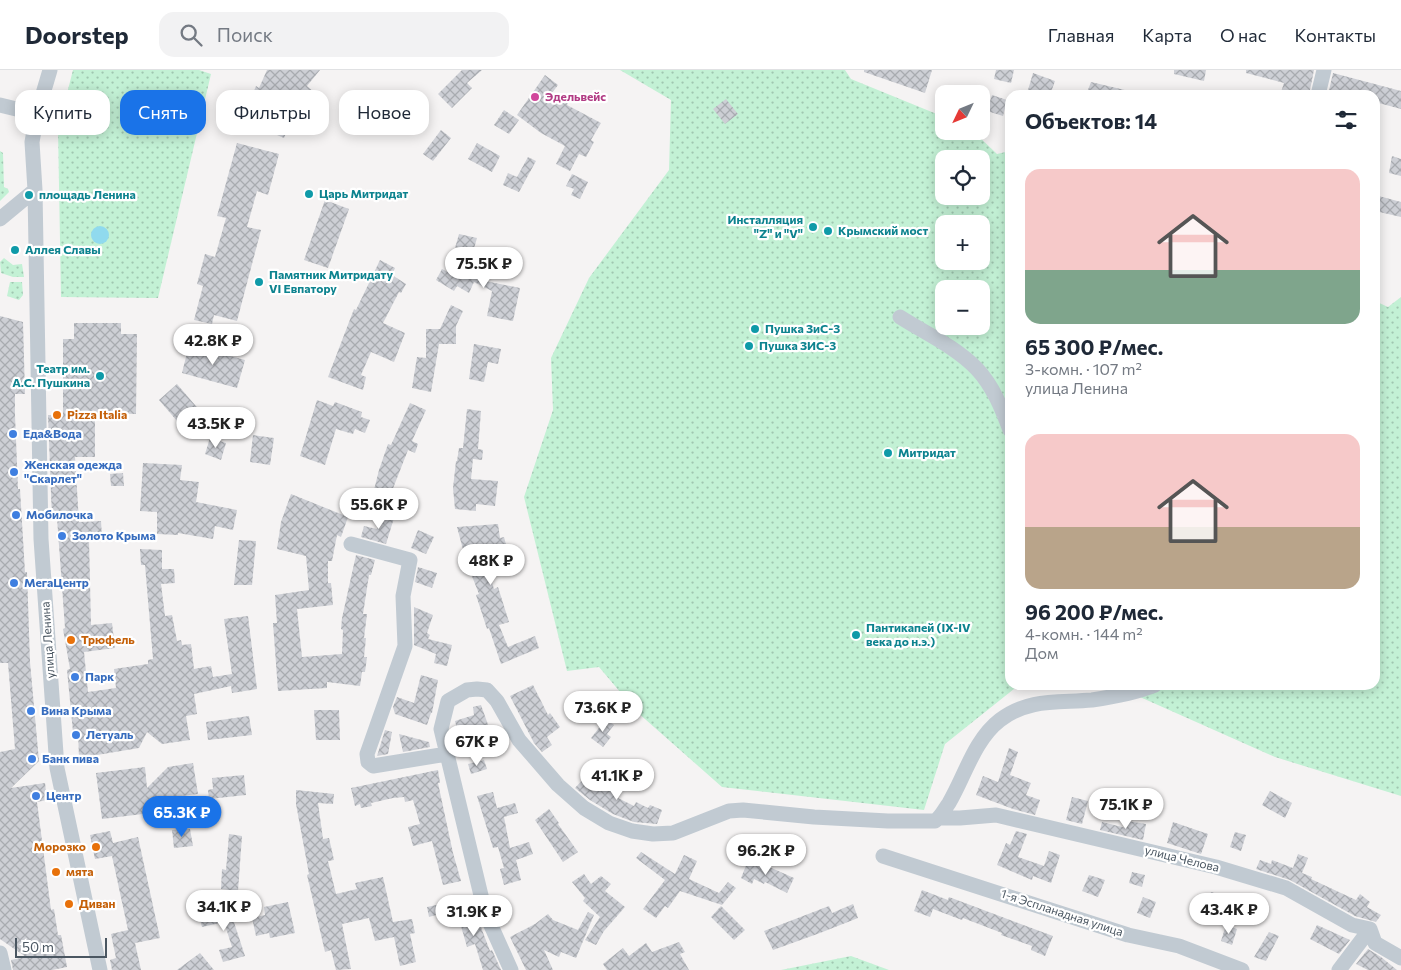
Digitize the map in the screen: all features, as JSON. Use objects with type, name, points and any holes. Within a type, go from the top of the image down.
[{"type":"street","name":"улица Ленина","points":[[44,90],[50,70]]},
{"type":"street","points":[[1319,90],[1324,70]]},
{"type":"street","points":[[0,105],[15,109]]},
{"type":"street","name":"улица Ленина","points":[[33,135],[41,539],[57,768],[96,969]]},
{"type":"street","points":[[0,219],[34,190]]},
{"type":"street","points":[[900,317],[965,358],[978,370],[992,390],[1005,419]]},
{"type":"street","points":[[351,544],[410,560],[403,596],[405,646],[367,754],[368,762],[373,766],[447,754],[484,912],[511,970]]},
{"type":"street","name":"улица Челова","points":[[447,754],[441,729],[448,701],[467,690],[487,690],[497,701],[519,740],[558,785],[584,808],[610,823],[632,831],[653,834],[673,833],[729,811],[743,810],[814,817],[926,822],[935,821],[940,818],[996,815],[1216,867],[1286,888],[1352,926],[1370,930]]},
{"type":"street","points":[[940,818],[985,734],[999,720],[1017,709],[1034,704],[1091,700],[1138,690]]},
{"type":"street","name":"1-я Эспланадная улица","points":[[883,856],[1128,935],[1179,946],[1242,970]]},
{"type":"street","points":[[1370,930],[1375,943],[1401,958]]},
{"type":"street","points":[[1339,970],[1370,930]]},
{"type":"street","points":[[0,952],[4,970]]},
{"type":"green space","points":[[73,70],[199,70],[211,74],[206,95],[206,90],[120,90],[120,135],[197,135],[158,298],[61,297],[58,135],[110,135],[110,90],[68,90]]},
{"type":"green space","points":[[620,70],[845,70],[851,79],[935,113],[935,140],[982,140],[997,154],[1005,152],[1005,690],[1013,690],[945,744],[924,810],[722,787],[637,712],[599,667],[567,671],[524,497],[553,410],[551,358],[589,278],[669,170],[671,100]]},
{"type":"green space","points":[[0,151],[3,153],[4,187],[9,192],[0,201]]},
{"type":"green space","points":[[4,258],[13,265],[22,264],[24,277],[13,277],[1,273],[0,262]]},
{"type":"green space","points":[[10,282],[22,282],[23,295],[19,300],[7,296]]},
{"type":"green space","points":[[1401,297],[1401,796],[1275,757],[1124,690],[1380,690],[1380,303],[1388,307]]},
{"type":"green space","points":[[851,956],[889,970],[781,970]]},
{"type":"water","points":[[100,226],[106,229],[109,235],[106,241],[100,244],[94,241],[91,235],[94,229]]},
{"type":"building","points":[[267,70],[320,70],[307,86],[312,90],[254,90],[256,86],[259,88]]},
{"type":"building","points":[[462,70],[482,70],[467,83],[472,88],[452,108],[438,94]]},
{"type":"building","points":[[864,70],[932,70],[925,93],[864,72]]},
{"type":"building","points":[[996,70],[1014,70],[1011,83],[994,79]]},
{"type":"building","points":[[1174,70],[1206,70],[1204,81],[1174,74]]},
{"type":"building","points":[[1246,70],[1314,70],[1310,90],[1282,90],[1284,83],[1246,73]]},
{"type":"building","points":[[1033,73],[1055,81],[1052,90],[1028,90]]},
{"type":"building","points":[[1333,73],[1401,91],[1401,109],[1380,103],[1380,90],[1329,90]]},
{"type":"building","points":[[545,75],[558,85],[552,93],[568,103],[567,105],[601,123],[591,140],[594,142],[586,157],[579,154],[570,171],[556,164],[565,146],[541,133],[517,115]]},
{"type":"building","points":[[1091,82],[1125,90],[1088,90]]},
{"type":"building","points":[[992,95],[1005,99],[1003,116],[990,112]]},
{"type":"building","points":[[726,99],[738,114],[725,124],[713,109]]},
{"type":"building","points":[[504,110],[519,120],[509,134],[494,125]]},
{"type":"building","points":[[441,130],[451,138],[433,161],[423,154]]},
{"type":"building","points":[[237,143],[279,154],[268,195],[257,191],[247,227],[261,230],[237,321],[214,315],[212,324],[194,320],[203,286],[197,284],[205,254],[215,257],[226,218],[217,216]]},
{"type":"building","points":[[477,143],[500,156],[492,172],[468,159]]},
{"type":"building","points":[[1392,156],[1401,159],[1401,176],[1389,173]]},
{"type":"building","points":[[528,157],[536,161],[519,192],[503,185],[508,173],[517,177]]},
{"type":"building","points":[[572,174],[588,182],[580,199],[571,195],[574,189],[566,186]]},
{"type":"building","points":[[1380,196],[1401,202],[1401,217],[1380,212]]},
{"type":"building","points":[[325,200],[349,209],[328,268],[304,260]]},
{"type":"building","points":[[459,234],[477,238],[473,252],[455,248]]},
{"type":"building","points":[[471,256],[487,265],[480,280],[520,288],[513,321],[487,316],[492,291],[474,282],[469,293],[457,286],[454,291],[436,280],[442,269],[460,278]]},
{"type":"building","points":[[380,260],[395,268],[392,275],[406,284],[401,293],[399,292],[383,323],[405,333],[394,362],[371,352],[361,375],[366,377],[363,390],[328,377],[354,309],[356,310]]},
{"type":"building","points":[[451,305],[463,311],[456,326],[456,344],[439,344],[431,392],[412,388],[417,357],[426,358],[426,329],[440,329]]},
{"type":"building","points":[[0,316],[23,322],[25,394],[15,394],[15,415],[18,489],[20,489],[25,572],[27,572],[30,662],[39,761],[11,788],[45,783],[47,800],[37,802],[51,910],[54,909],[58,935],[61,935],[67,967],[52,970],[13,970],[11,960],[26,957],[0,939],[0,752],[15,749],[8,663],[0,663]]},
{"type":"building","points":[[74,323],[121,323],[121,334],[137,334],[136,414],[95,413],[95,457],[75,457],[79,522],[101,521],[102,537],[89,539],[91,625],[112,623],[115,648],[84,652],[88,692],[116,688],[114,669],[148,664],[148,660],[153,659],[145,565],[141,565],[140,549],[162,550],[162,569],[174,569],[175,583],[161,584],[165,616],[172,615],[177,641],[181,640],[182,645],[191,644],[194,669],[211,666],[213,677],[232,674],[224,619],[248,616],[257,689],[232,693],[231,686],[194,694],[197,714],[186,716],[190,740],[162,744],[147,732],[139,748],[79,758],[78,731],[73,732],[67,670],[70,669],[63,629],[65,628],[57,518],[52,519],[48,415],[63,415],[63,339],[74,339]]},
{"type":"building","points":[[474,344],[501,349],[498,364],[488,362],[484,382],[469,379]]},
{"type":"building","points":[[189,345],[245,360],[237,388],[182,373]]},
{"type":"building","points":[[177,384],[201,412],[183,428],[159,400]]},
{"type":"building","points":[[317,400],[333,406],[335,402],[362,412],[361,417],[370,420],[365,433],[355,429],[353,434],[336,429],[325,465],[300,456]]},
{"type":"building","points":[[410,403],[426,410],[412,441],[418,444],[415,453],[408,450],[392,491],[394,492],[389,511],[370,506],[388,444],[391,445]]},
{"type":"building","points":[[467,409],[481,411],[478,449],[483,450],[482,460],[473,459],[471,479],[498,481],[495,506],[476,504],[476,511],[455,509],[453,488],[459,448],[463,448]]},
{"type":"building","points":[[253,435],[274,438],[270,465],[250,462]]},
{"type":"building","points":[[210,438],[226,443],[221,460],[205,454]]},
{"type":"building","points":[[143,463],[182,465],[180,480],[199,482],[196,502],[237,510],[233,530],[215,526],[213,539],[178,533],[178,535],[157,534],[157,512],[140,511]]},
{"type":"building","points":[[123,473],[124,486],[111,486],[110,474]]},
{"type":"building","points":[[291,494],[348,517],[341,537],[337,535],[332,561],[328,561],[328,583],[331,583],[333,605],[297,609],[302,657],[342,654],[342,618],[356,555],[375,560],[371,575],[369,575],[363,614],[367,614],[364,657],[367,657],[365,672],[362,672],[360,686],[327,682],[327,688],[278,691],[273,623],[277,623],[275,595],[309,590],[306,556],[277,549],[281,522]]},
{"type":"building","points":[[381,515],[394,518],[386,544],[361,537],[364,526],[377,529]]},
{"type":"building","points":[[498,524],[500,538],[504,537],[508,552],[484,557],[494,589],[498,587],[509,622],[499,625],[508,647],[535,636],[539,648],[501,664],[476,595],[479,594],[466,561],[457,527]]},
{"type":"building","points":[[418,530],[434,537],[426,554],[411,548]]},
{"type":"building","points":[[239,540],[256,541],[252,585],[234,585]]},
{"type":"building","points":[[418,567],[437,573],[432,588],[415,582]]},
{"type":"building","points":[[414,607],[433,615],[427,633],[430,635],[428,639],[452,645],[447,666],[434,663],[436,654],[414,645]]},
{"type":"building","points":[[421,675],[438,680],[432,713],[427,725],[395,714],[393,707],[397,697],[414,703]]},
{"type":"building","points":[[533,685],[548,715],[550,713],[560,727],[547,737],[552,745],[542,752],[534,743],[510,696]]},
{"type":"building","points":[[481,705],[496,747],[484,751],[482,743],[475,744],[472,733],[459,737],[455,721],[474,715],[473,707]]},
{"type":"building","points":[[314,710],[339,710],[340,740],[316,740]]},
{"type":"building","points":[[249,716],[252,735],[208,740],[206,722]]},
{"type":"building","points":[[606,719],[614,725],[607,734],[611,737],[603,747],[591,738]]},
{"type":"building","points":[[385,730],[392,732],[388,754],[377,756]]},
{"type":"building","points":[[399,734],[429,742],[430,747],[403,752]]},
{"type":"building","points":[[1009,748],[1018,752],[1010,775],[1031,783],[1026,795],[1040,800],[1035,815],[976,795],[983,776],[998,782]]},
{"type":"building","points":[[484,760],[487,769],[471,774],[468,764]]},
{"type":"building","points":[[193,763],[198,794],[149,800],[151,813],[102,819],[96,773],[145,767],[147,788],[168,767]]},
{"type":"building","points":[[438,770],[440,783],[438,783],[461,881],[443,885],[432,841],[413,846],[408,827],[420,824],[413,800],[405,802],[404,797],[393,798],[371,803],[372,806],[361,808],[360,804],[355,806],[351,788]]},
{"type":"building","points":[[609,773],[622,783],[614,796],[634,806],[636,802],[648,808],[650,805],[662,810],[657,824],[634,822],[613,814],[575,788],[586,776],[600,788]]},
{"type":"building","points":[[244,775],[246,795],[209,799],[208,790],[213,789],[212,778]]},
{"type":"building","points":[[296,790],[334,794],[333,804],[318,803],[323,839],[329,838],[334,860],[328,861],[336,894],[357,889],[355,883],[383,877],[393,922],[412,919],[415,933],[410,934],[416,962],[400,966],[394,937],[375,941],[369,918],[342,924],[351,969],[336,970],[331,950],[325,952],[307,875],[309,874],[296,804]]},
{"type":"building","points":[[1270,791],[1292,803],[1285,818],[1262,805]]},
{"type":"building","points":[[493,792],[497,808],[515,803],[518,813],[504,817],[510,848],[529,842],[533,854],[516,860],[521,880],[504,885],[500,869],[504,868],[498,847],[493,848],[477,796]]},
{"type":"building","points":[[1072,797],[1088,801],[1082,824],[1066,820]]},
{"type":"building","points":[[549,809],[578,852],[563,862],[535,820]]},
{"type":"building","points":[[1127,821],[1146,824],[1143,840],[1100,830],[1102,822],[1126,828]]},
{"type":"building","points":[[1173,822],[1208,834],[1201,854],[1167,843]]},
{"type":"building","points":[[190,829],[193,846],[174,848],[172,830]]},
{"type":"building","points":[[110,831],[113,843],[138,837],[160,938],[135,943],[141,970],[112,970],[110,960],[116,958],[111,934],[128,930],[112,856],[95,859],[90,835]]},
{"type":"building","points":[[1016,831],[1027,834],[1018,857],[1044,866],[1049,851],[1060,855],[1051,883],[1033,876],[1032,880],[997,865],[1006,843],[1010,845]]},
{"type":"building","points":[[1235,832],[1246,835],[1241,851],[1230,847]]},
{"type":"building","points":[[229,834],[242,836],[238,891],[221,889],[222,869],[226,870]]},
{"type":"building","points":[[641,852],[675,874],[684,855],[697,861],[689,879],[719,893],[728,882],[736,888],[722,905],[680,891],[668,908],[665,906],[656,918],[643,909],[665,880],[636,858]]},
{"type":"building","points":[[1298,854],[1308,858],[1302,873],[1356,900],[1360,894],[1370,902],[1367,907],[1381,915],[1376,922],[1355,916],[1290,880],[1256,869],[1260,860],[1271,864],[1272,860],[1293,868]]},
{"type":"building","points":[[749,858],[794,878],[787,893],[765,882],[764,884],[754,879],[752,884],[741,878]]},
{"type":"building","points":[[1132,872],[1145,875],[1142,887],[1129,883]]},
{"type":"building","points":[[584,874],[591,884],[601,876],[611,884],[605,891],[625,907],[604,931],[596,945],[585,940],[600,917],[583,901],[585,898],[572,882]]},
{"type":"building","points":[[1089,875],[1105,880],[1098,897],[1082,891]]},
{"type":"building","points":[[922,890],[948,900],[949,897],[1053,936],[1045,956],[1031,950],[1032,946],[963,918],[962,920],[933,909],[930,917],[914,911]]},
{"type":"building","points":[[1211,892],[1224,896],[1216,915],[1204,910]]},
{"type":"building","points":[[1143,897],[1156,902],[1150,918],[1137,913]]},
{"type":"building","points":[[288,902],[295,933],[270,938],[269,933],[256,936],[252,918],[265,915],[264,907]]},
{"type":"building","points":[[466,902],[472,926],[479,922],[490,951],[492,950],[501,970],[483,970],[475,944],[467,947],[459,919],[452,921],[448,908]]},
{"type":"building","points":[[441,904],[443,913],[429,917],[427,907]]},
{"type":"building","points":[[853,904],[858,918],[773,950],[764,931],[829,906],[832,913]]},
{"type":"building","points":[[721,906],[745,930],[734,940],[711,917]]},
{"type":"building","points":[[216,909],[217,913],[230,910],[245,956],[223,962],[219,950],[232,947],[224,922],[202,927],[198,912]]},
{"type":"building","points":[[588,912],[594,915],[576,958],[561,952],[559,957],[544,950],[553,970],[526,970],[510,937],[535,924],[548,914],[553,920],[578,930]]},
{"type":"building","points":[[1226,925],[1237,929],[1232,945],[1221,941]]},
{"type":"building","points":[[1317,925],[1350,940],[1339,954],[1310,939]]},
{"type":"building","points":[[1269,932],[1279,936],[1266,961],[1254,957]]},
{"type":"building","points":[[679,942],[685,952],[680,954],[689,970],[607,970],[603,964],[623,948],[629,956],[646,943],[652,952]]},
{"type":"building","points":[[1368,949],[1397,970],[1368,970],[1356,964]]},
{"type":"building","points":[[200,953],[214,970],[177,970]]},
{"type":"place","name":"Эдельвейс","points":[[535,97]]},
{"type":"place","name":"Царь Митридат","points":[[309,194]]},
{"type":"place","name":"площадь Ленина","points":[[29,195]]},
{"type":"place","name":"Инсталляция \"Z\" и \"V\"","points":[[813,227]]},
{"type":"place","name":"Крымский мост","points":[[828,231]]},
{"type":"place","name":"Аллея Славы","points":[[15,250]]},
{"type":"place","name":"Памятник Митридату VI Евпатору","points":[[259,282]]},
{"type":"place","name":"Пушка ЗиС-3","points":[[755,329]]},
{"type":"place","name":"Пушка ЗИС-3","points":[[749,346]]},
{"type":"place","name":"Театр им. А.С. Пушкина","points":[[100,376]]},
{"type":"place","name":"Pizza Italia","points":[[57,415]]},
{"type":"place","name":"Еда&Вода","points":[[13,434]]},
{"type":"place","name":"Митридат","points":[[888,453]]},
{"type":"place","name":"Женская одежда \"Скарлет\"","points":[[14,472]]},
{"type":"place","name":"Мобилочка","points":[[16,515]]},
{"type":"place","name":"Золото Крыма","points":[[62,536]]},
{"type":"place","name":"МегаЦентр","points":[[14,583]]},
{"type":"place","name":"Пантикапей (IX-IV века до н.э.)","points":[[856,635]]},
{"type":"place","name":"Трюфель","points":[[71,640]]},
{"type":"place","name":"Парк","points":[[75,677]]},
{"type":"place","name":"Вина Крыма","points":[[31,711]]},
{"type":"place","name":"Летуаль","points":[[76,735]]},
{"type":"place","name":"Банк пива","points":[[32,759]]},
{"type":"place","name":"Центр","points":[[36,796]]},
{"type":"place","name":"Морозко","points":[[96,847]]},
{"type":"place","name":"мята","points":[[56,872]]},
{"type":"place","name":"Диван","points":[[69,904]]}]
